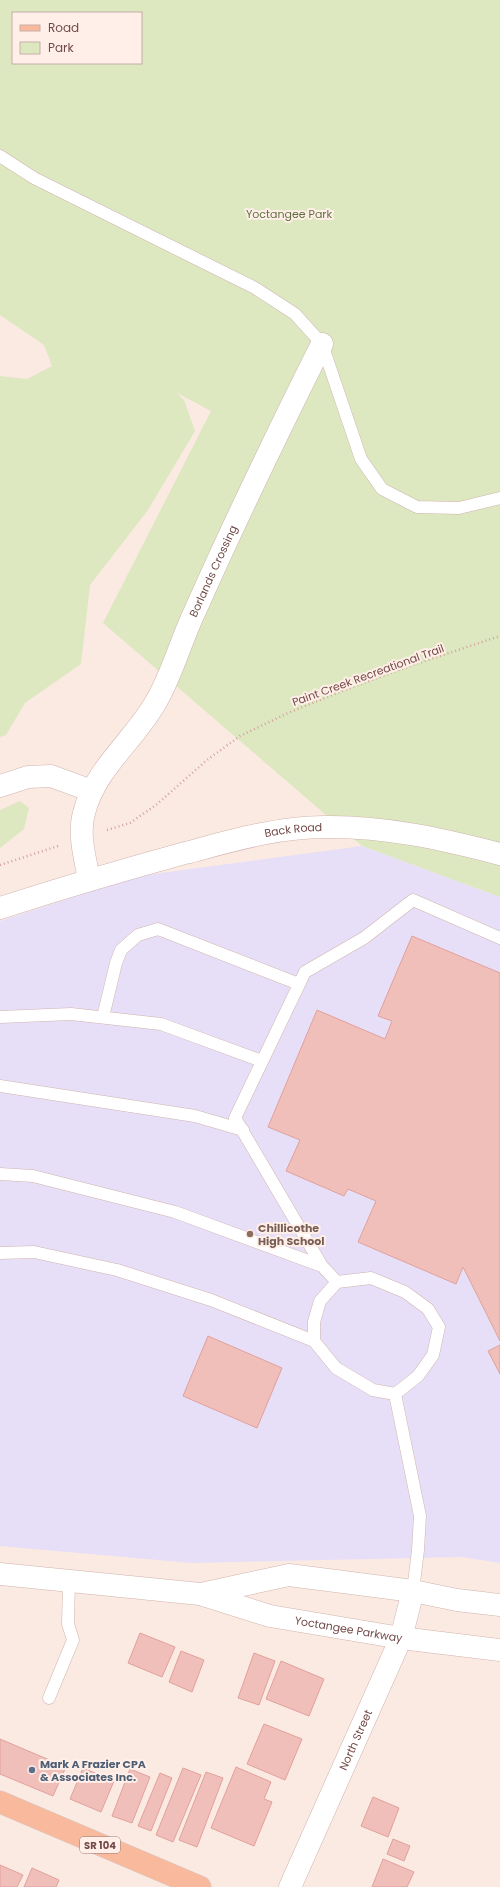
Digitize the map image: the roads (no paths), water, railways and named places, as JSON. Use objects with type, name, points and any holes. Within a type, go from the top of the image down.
[{"type":"main road","name":"SR 104","points":[[0,1802],[200,1887]]},
{"type":"street","name":"Borlands Crossing","points":[[89,879],[82,838],[83,814],[92,791],[109,763],[140,727],[158,700],[194,612],[322,344]]},
{"type":"street","points":[[0,786],[28,777],[51,776],[92,791]]},
{"type":"street","name":"Back Road","points":[[0,908],[89,879],[261,833],[323,827],[369,828],[437,838],[500,854]]},
{"type":"street","name":"Yoctangee Parkway","points":[[0,1574],[200,1594],[270,1616],[401,1638],[500,1650]]},
{"type":"street","name":"Yoctangee Parkway","points":[[200,1594],[289,1575],[413,1591],[457,1600],[500,1605]]},
{"type":"street","name":"North Street","points":[[290,1887],[401,1638],[413,1591]]},
{"type":"lane","points":[[0,156],[34,178],[255,288],[295,314],[322,344],[361,459],[382,489],[416,506],[460,508],[500,498]]},
{"type":"lane","points":[[337,1282],[322,1266],[235,1118],[262,1061],[305,972],[364,938],[413,900],[500,938]]},
{"type":"lane","points":[[103,1017],[116,963],[121,950],[138,935],[158,930],[299,984]]},
{"type":"lane","points":[[0,1017],[71,1014],[161,1024],[262,1061]]},
{"type":"lane","points":[[0,1086],[195,1116],[243,1130]]},
{"type":"lane","points":[[0,1174],[33,1176],[175,1212],[322,1266]]},
{"type":"lane","points":[[0,1253],[34,1252],[117,1270],[211,1300],[314,1341],[336,1368],[373,1390],[395,1394],[418,1376],[433,1355],[439,1327],[428,1309],[405,1292],[370,1278],[337,1282],[320,1301],[314,1322],[314,1341]]},
{"type":"lane","points":[[395,1394],[420,1516],[413,1591]]},
{"type":"lane","points":[[49,1698],[73,1640],[68,1624],[69,1582]]},
{"type":"place","name":"Chillicothe High School","points":[[250,1234]]},
{"type":"place","name":"Mark A Frazier CPA & Associates Inc.","points":[[32,1770]]},
{"type":"park label","name":"Yoctangee Park","points":[[289,214]]}]
